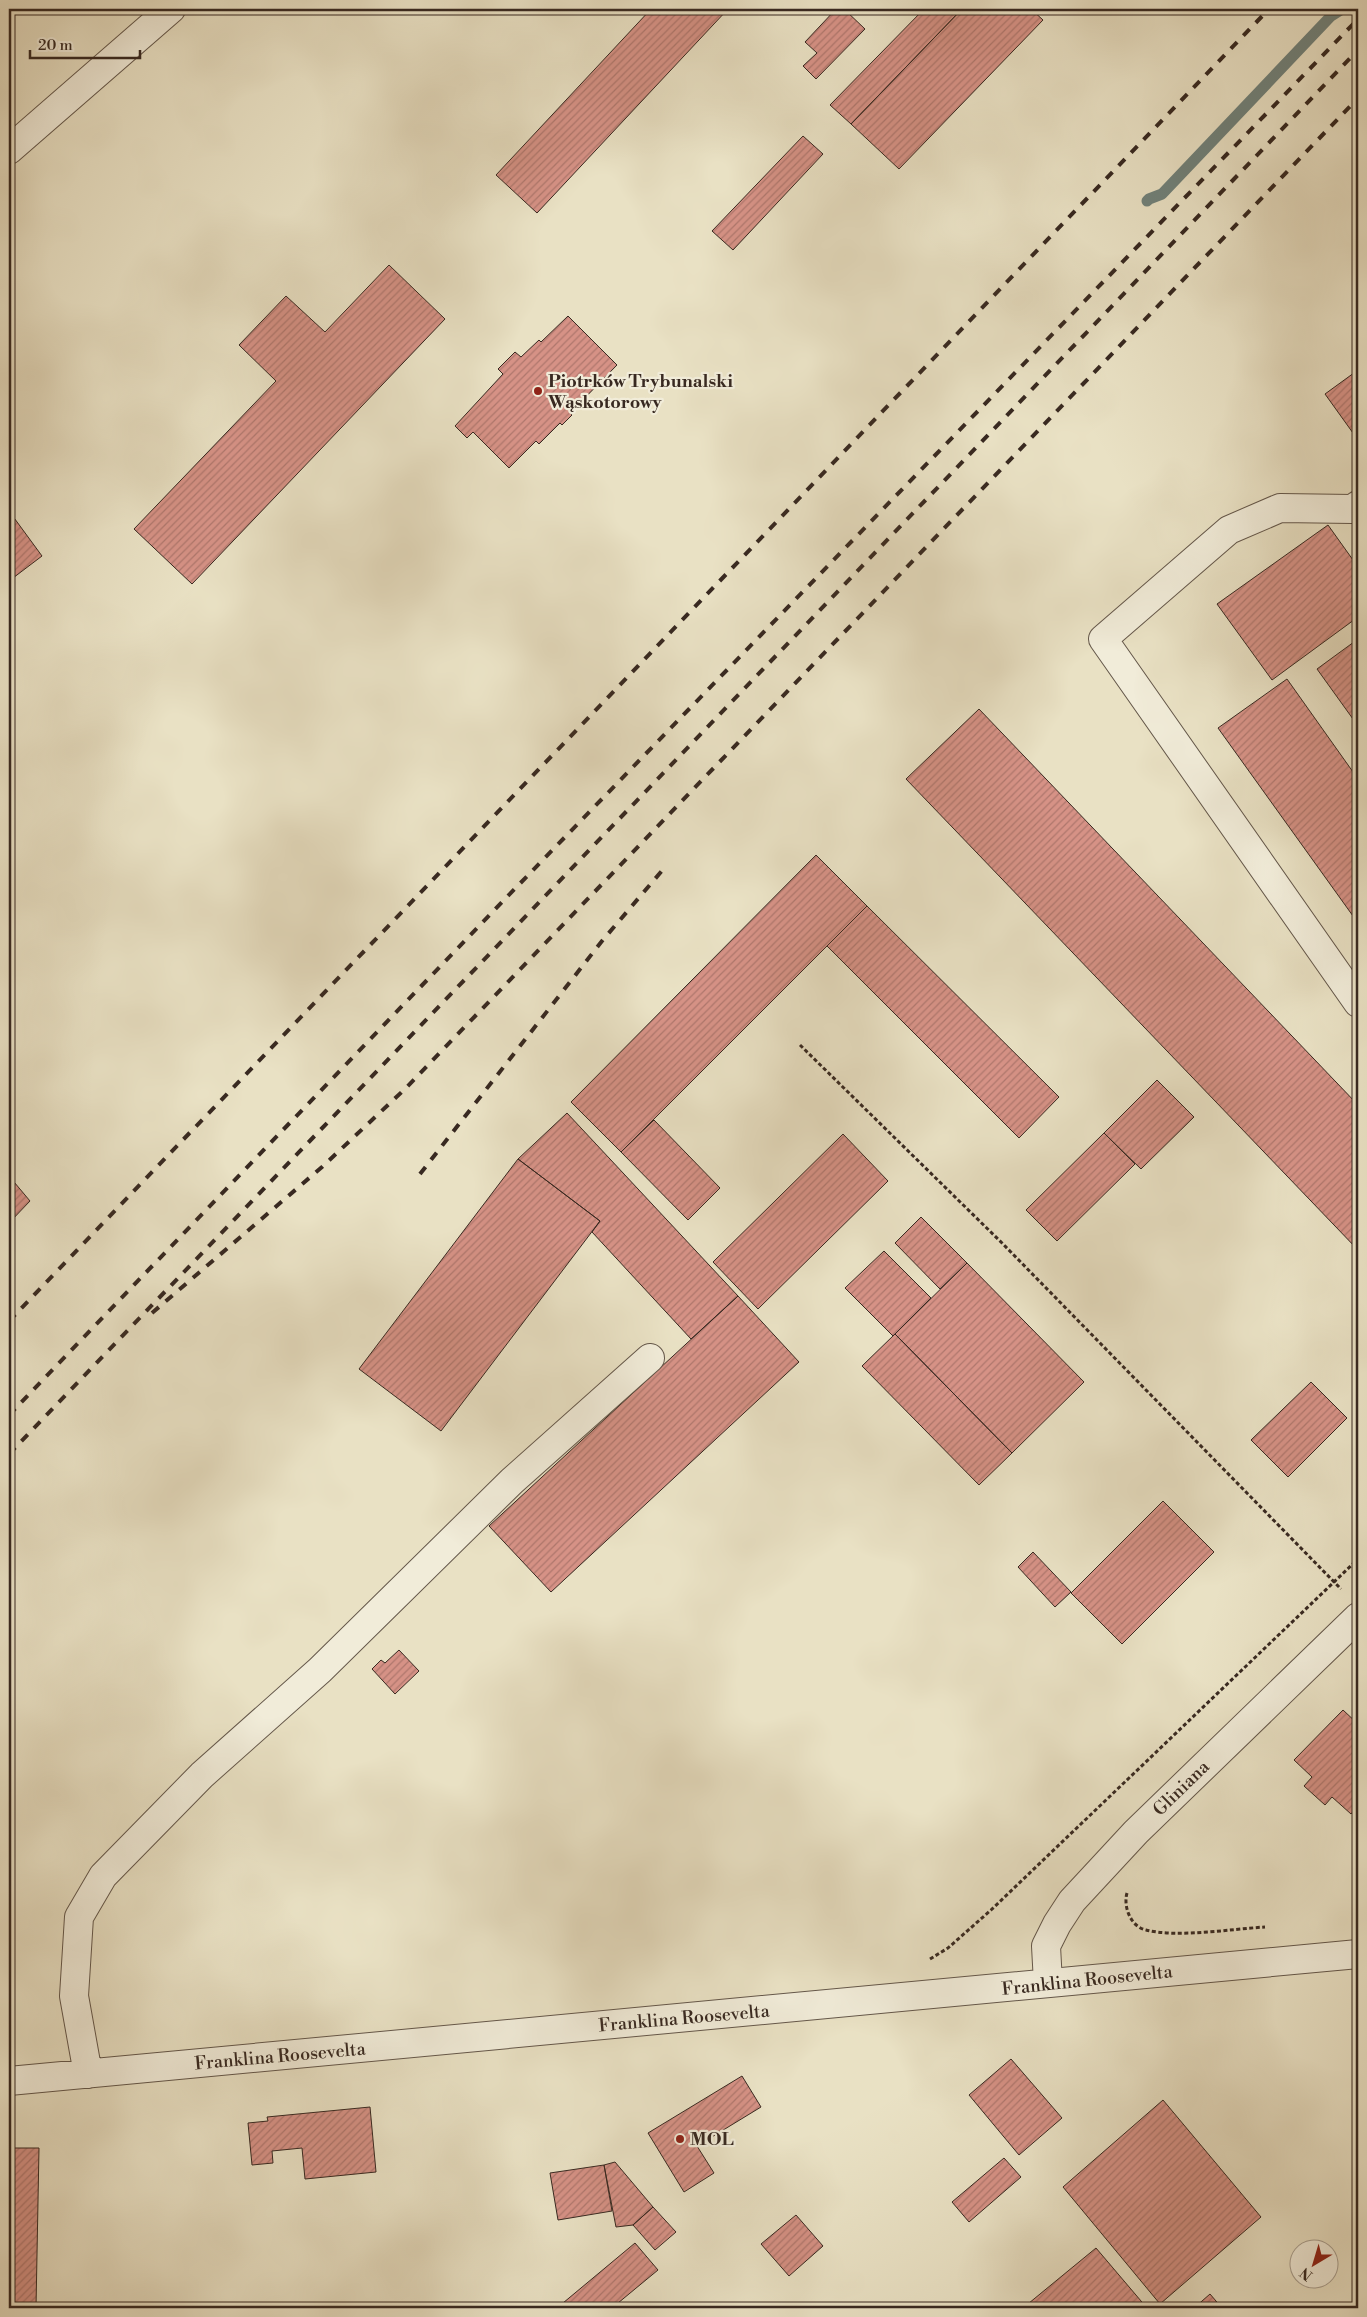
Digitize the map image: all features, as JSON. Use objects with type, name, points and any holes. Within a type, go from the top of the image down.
[{"type":"street","points":[[9,150],[171,9]]},
{"type":"street","points":[[1357,515],[1280,508],[1229,530],[1103,639],[1358,1003]]},
{"type":"street","points":[[88,2074],[74,1996],[79,1917],[103,1876],[202,1775],[320,1670],[512,1481],[650,1358]]},
{"type":"street","name":"Gliniana","points":[[1048,1983],[1046,1946],[1072,1901],[1352,1606]]},
{"type":"street","name":"Franklina Roosevelta","points":[[9,2082],[1358,1954]]},
{"type":"path","points":[[800,1045],[1002,1242],[1334,1581],[1352,1606]]},
{"type":"path","points":[[926,1962],[948,1948],[991,1910],[1358,1559]]},
{"type":"path","points":[[1129,1885],[1125,1898],[1127,1912],[1133,1924],[1144,1930],[1173,1933],[1268,1927]]},
{"type":"building","points":[[651,9],[728,9],[537,213],[496,175]]},
{"type":"building","points":[[836,9],[844,9],[865,29],[816,79],[803,66],[817,53],[805,42]]},
{"type":"building","points":[[924,9],[962,9],[851,124],[830,105]]},
{"type":"building","points":[[962,9],[1031,9],[1043,20],[899,169],[851,124]]},
{"type":"building","points":[[803,136],[823,154],[733,250],[712,231]]},
{"type":"building","points":[[389,265],[445,319],[192,584],[134,529],[276,381],[239,345],[286,296],[325,332]]},
{"type":"building","name":"Piotrków Trybunalski Wąskotorowy","points":[[568,316],[617,365],[570,413],[572,415],[562,425],[560,423],[539,444],[536,441],[509,468],[473,432],[467,438],[455,426],[503,374],[498,369],[515,352],[521,357],[539,340],[541,342]]},
{"type":"building","points":[[1358,370],[1358,440],[1325,394]]},
{"type":"building","points":[[9,511],[42,556],[9,581]]},
{"type":"building","points":[[1328,525],[1358,567],[1358,617],[1272,680],[1217,604]]},
{"type":"building","points":[[1358,639],[1358,726],[1317,669]]},
{"type":"building","points":[[1287,679],[1358,779],[1358,923],[1218,728]]},
{"type":"building","points":[[979,709],[1358,1105],[1358,1250],[906,779]]},
{"type":"building","points":[[816,855],[867,906],[621,1152],[571,1102]]},
{"type":"building","points":[[867,906],[1059,1097],[1019,1138],[827,946]]},
{"type":"building","points":[[1157,1080],[1194,1117],[1141,1169],[1104,1133]]},
{"type":"building","points":[[567,1113],[738,1296],[691,1339],[592,1232],[600,1221],[518,1159]]},
{"type":"building","points":[[654,1120],[720,1188],[688,1220],[621,1152]]},
{"type":"building","points":[[1104,1133],[1135,1164],[1057,1241],[1026,1210]]},
{"type":"building","points":[[843,1134],[888,1181],[758,1309],[713,1262]]},
{"type":"building","points":[[518,1159],[600,1221],[441,1431],[359,1369]]},
{"type":"building","points":[[9,1176],[30,1201],[9,1223]]},
{"type":"building","points":[[921,1217],[967,1263],[940,1289],[895,1243]]},
{"type":"building","points":[[884,1251],[931,1298],[893,1336],[845,1288]]},
{"type":"building","points":[[967,1263],[1084,1382],[1012,1453],[895,1334]]},
{"type":"building","points":[[738,1296],[799,1362],[551,1592],[489,1526]]},
{"type":"building","points":[[895,1334],[1012,1453],[979,1485],[862,1366]]},
{"type":"building","points":[[1311,1382],[1347,1418],[1288,1477],[1251,1440]]},
{"type":"building","points":[[1163,1501],[1214,1552],[1122,1644],[1071,1593]]},
{"type":"building","points":[[1033,1552],[1071,1592],[1055,1607],[1018,1567]]},
{"type":"building","points":[[399,1650],[419,1671],[395,1694],[372,1669],[381,1660],[385,1663]]},
{"type":"building","points":[[1343,1710],[1358,1724],[1358,1806],[1351,1814],[1332,1797],[1325,1805],[1304,1786],[1312,1777],[1294,1760]]},
{"type":"building","points":[[1011,2059],[1062,2118],[1019,2155],[969,2095]]},
{"type":"building","name":"MOL","points":[[742,2076],[761,2107],[697,2146],[714,2173],[684,2192],[648,2133]]},
{"type":"building","points":[[1163,2100],[1261,2217],[1160,2304],[1063,2187]]},
{"type":"building","points":[[370,2107],[376,2172],[305,2179],[302,2148],[272,2151],[273,2163],[252,2165],[248,2123],[268,2121],[267,2117]]},
{"type":"building","points":[[9,2148],[39,2148],[36,2308],[9,2308]]},
{"type":"building","points":[[1004,2158],[1021,2177],[969,2222],[952,2202]]},
{"type":"building","points":[[615,2162],[653,2207],[633,2225],[616,2227],[604,2165]]},
{"type":"building","points":[[604,2165],[612,2211],[558,2220],[550,2173]]},
{"type":"building","points":[[653,2207],[676,2232],[655,2250],[633,2225]]},
{"type":"building","points":[[796,2215],[823,2246],[789,2276],[761,2244]]},
{"type":"building","points":[[635,2243],[658,2270],[612,2308],[557,2308]]},
{"type":"building","points":[[1096,2248],[1147,2308],[1023,2308]]},
{"type":"building","points":[[1210,2294],[1222,2308],[1194,2308]]},
{"type":"waterway","points":[[1147,201],[1162,194],[1331,16],[1342,9]]},
{"type":"railway","points":[[9,1321],[1269,9]]},
{"type":"railway","points":[[9,1415],[504,900],[1358,19]]},
{"type":"railway","points":[[9,1454],[1358,50]]},
{"type":"railway","points":[[152,1313],[322,1167],[405,1089],[1358,98]]},
{"type":"railway","points":[[420,1174],[602,941],[666,866]]},
{"type":"place","name":"Piotrków Trybunalski Wąskotorowy","points":[[538,391]]},
{"type":"place","name":"MOL","points":[[680,2139]]}]
